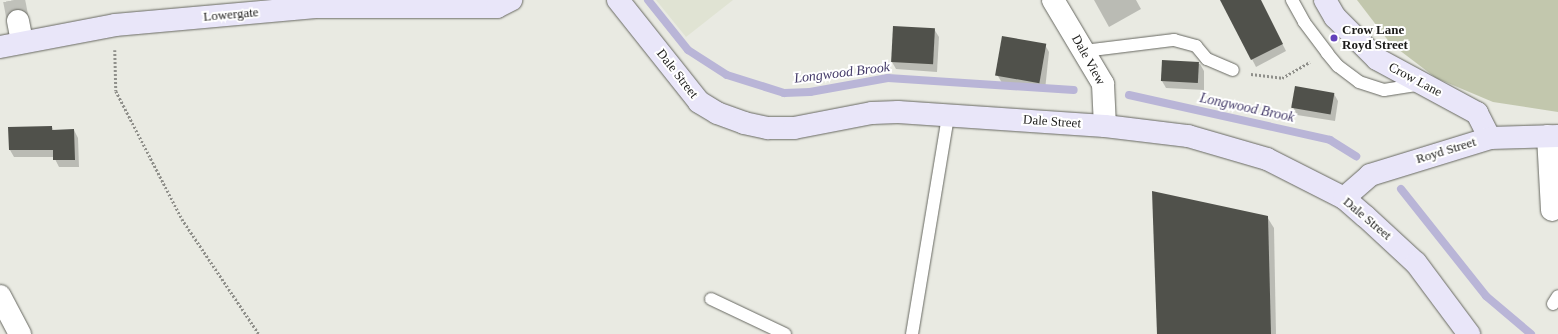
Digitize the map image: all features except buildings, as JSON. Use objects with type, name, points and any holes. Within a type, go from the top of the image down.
[{"type":"street","name":"Lowergate","points":[[0,47],[115,25],[318,7],[497,7],[511,0]]},
{"type":"street","name":"Dale Street","points":[[618,0],[699,102],[717,113],[744,123],[768,128],[794,128],[872,113],[898,112],[1105,126],[1188,136],[1267,159],[1344,198],[1416,263],[1470,334]]},
{"type":"street","name":"Dale View","points":[[1053,0],[1104,84],[1105,126]]},
{"type":"street","name":"Crow Lane","points":[[1325,0],[1335,17],[1377,59],[1477,113],[1490,138]]},
{"type":"street","points":[[18,21],[22,42]]},
{"type":"street","points":[[1553,136],[1555,215]]},
{"type":"street","name":"Royd Street","points":[[1344,198],[1370,175],[1490,138],[1553,136]]},
{"type":"street","points":[[0,296],[20,334]]},
{"type":"lane","points":[[1292,0],[1304,22],[1327,53],[1338,66],[1359,82],[1384,90],[1422,83]]},
{"type":"lane","points":[[1084,51],[1174,40],[1196,46],[1207,60],[1233,70]]},
{"type":"lane","points":[[912,334],[948,116]]},
{"type":"lane","points":[[711,299],[785,334]]},
{"type":"path","points":[[115,25],[116,91],[182,219],[259,334]]},
{"type":"path","points":[[1233,70],[1282,78],[1327,53]]},
{"type":"shaded area","points":[[656,0],[733,0],[686,37]]},
{"type":"shaded area","points":[[1357,0],[1558,0],[1558,112],[1493,102],[1436,78],[1390,43]]},
{"type":"waterway","name":"Longwood Brook","points":[[648,0],[688,50],[727,75],[784,93],[810,92],[888,78],[1074,90]]},
{"type":"waterway","name":"Longwood Brook","points":[[1129,95],[1330,140],[1356,156]]},
{"type":"waterway","name":"Longwood Brook","points":[[1401,189],[1486,296],[1531,334]]},
{"type":"tunnel","points":[[14,0],[18,21]]},
{"type":"place","name":"Crow Lane Royd Street","points":[[1334,38]]}]
